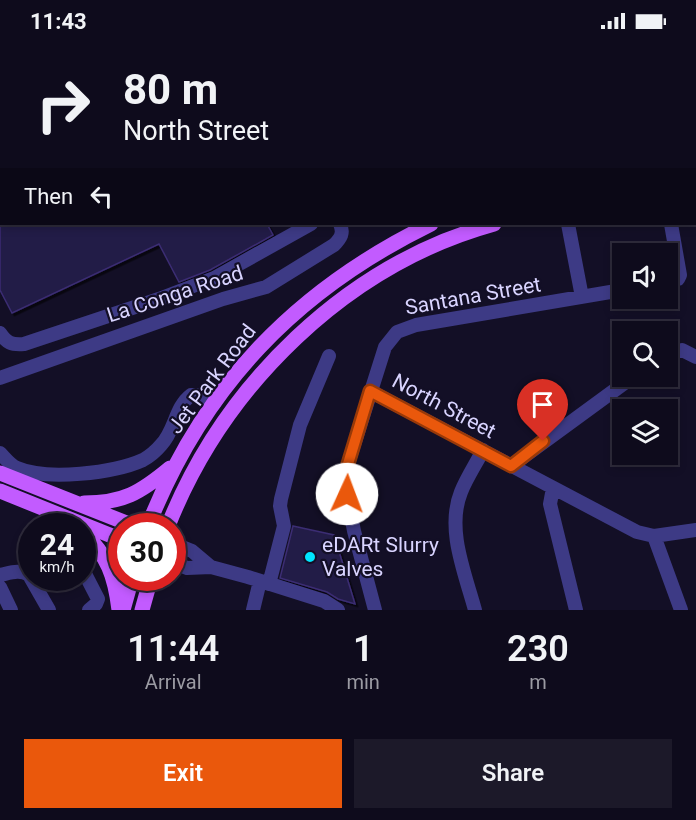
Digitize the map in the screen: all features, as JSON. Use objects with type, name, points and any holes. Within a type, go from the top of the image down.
[{"type":"main road","name":"Jet Park Road","points":[[153,513],[175,464],[214,404],[250,357],[302,305],[358,264],[429,225]]},
{"type":"main road","name":"Jet Park Road","points":[[173,513],[201,455],[235,406],[273,360],[310,325],[367,282],[414,254],[465,232],[490,225]]},
{"type":"main road","points":[[75,503],[109,502],[131,496],[148,486],[175,464]]},
{"type":"main road","points":[[0,473],[108,516]]},
{"type":"main road","points":[[0,491],[51,513]]},
{"type":"main road","points":[[96,545],[108,564],[117,588],[121,610]]},
{"type":"main road","points":[[121,610],[128,591]]},
{"type":"main road","points":[[142,610],[148,591]]},
{"type":"street","points":[[0,333],[7,342],[13,345],[24,344],[159,299],[214,278],[309,225]]},
{"type":"street","name":"La Conga Road","points":[[0,378],[213,302],[266,287],[334,245],[341,237],[340,225]]},
{"type":"street","points":[[568,225],[582,297]]},
{"type":"street","points":[[671,225],[674,243]]},
{"type":"street","points":[[678,264],[680,275],[678,279]]},
{"type":"street","name":"Santana Street","points":[[375,610],[354,531],[346,480],[348,464],[370,391],[385,347],[392,337],[404,328],[612,292]]},
{"type":"street","points":[[678,351],[682,350],[696,357]]},
{"type":"street","points":[[253,610],[284,526],[281,499],[300,425],[329,356]]},
{"type":"street","points":[[511,466],[619,387]]},
{"type":"street","name":"North Street","points":[[370,391],[638,532],[654,536],[696,531]]},
{"type":"street","points":[[0,453],[18,468],[55,475],[79,474],[134,463],[148,457],[162,444],[183,402],[191,395],[200,395],[214,404]]},
{"type":"street","points":[[475,610],[455,528],[461,493],[483,450]]},
{"type":"street","points":[[553,488],[550,504],[576,610]]},
{"type":"street","points":[[654,536],[681,610]]},
{"type":"street","points":[[186,549],[211,567]]},
{"type":"street","points":[[186,568],[211,567],[265,582],[324,601],[338,610]]},
{"type":"street","points":[[0,575],[25,572],[49,610]]},
{"type":"street","points":[[0,587],[11,610]]},
{"type":"street","points":[[89,610],[98,599],[94,591]]},
{"type":"building","points":[[0,225],[268,225],[273,235],[210,270],[179,282],[159,244],[12,313],[0,290]]},
{"type":"building","name":"eDARt Slurry Valves","points":[[293,526],[334,535],[355,604],[338,599],[327,592],[280,578]]},
{"type":"place","name":"eDARt Slurry Valves","points":[[310,557]]},
{"type":"route","points":[[347,494],[348,464],[370,391],[511,466],[543,441]]}]
